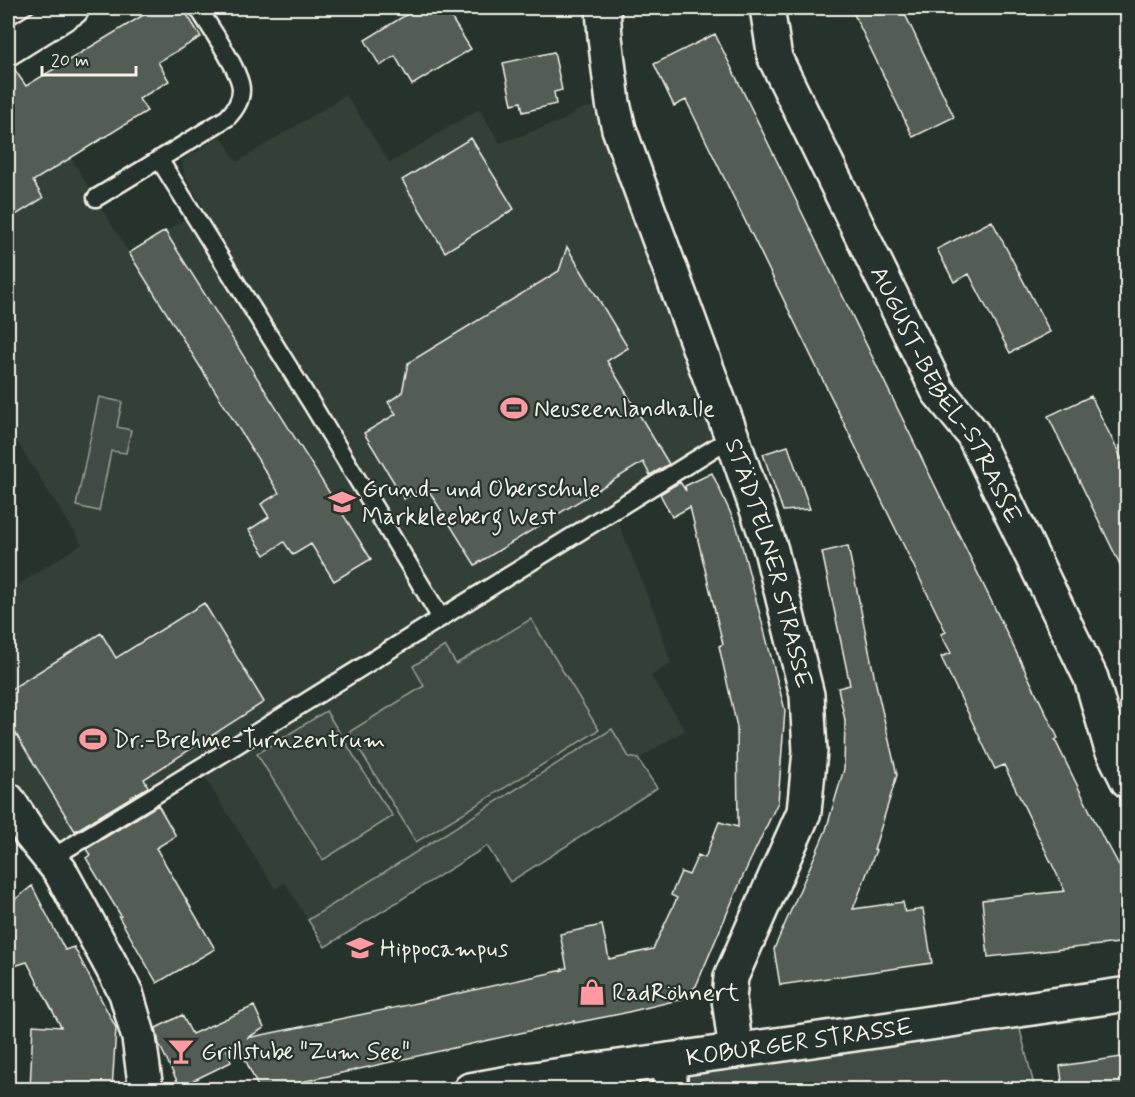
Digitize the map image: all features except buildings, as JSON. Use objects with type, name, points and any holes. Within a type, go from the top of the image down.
[{"type":"street","points":[[8,48],[72,8]]},
{"type":"street","name":"STÄDTELNER STRASSE","points":[[603,8],[613,103],[619,129],[771,550],[807,695],[810,751],[804,812],[730,977],[729,999],[736,1051]]},
{"type":"street","name":"AUGUST-BEBEL-STRASSE","points":[[767,8],[775,58],[938,391],[973,434],[1091,678],[1111,747],[1128,781]]},
{"type":"street","points":[[8,800],[31,835],[55,865],[126,993],[139,1038],[146,1089]]},
{"type":"street","name":"KOBURGER STRASSE","points":[[470,1089],[526,1080],[620,1079],[670,1075],[736,1051],[1128,994]]},
{"type":"lane","points":[[96,198],[227,118],[235,110],[242,89],[239,75],[198,8]]},
{"type":"lane","points":[[159,159],[313,406],[441,618]]},
{"type":"lane","points":[[55,865],[214,759],[732,437]]},
{"type":"shaded area","name":"Grund- und Oberschule Markkleeberg West","points":[[8,55],[129,253],[204,208],[184,174],[182,160],[221,136],[237,162],[346,95],[390,163],[479,109],[500,143],[564,120],[580,109],[613,103],[732,437],[614,511],[655,614],[671,663],[651,676],[685,730],[639,759],[657,788],[510,882],[487,846],[325,947],[285,883],[275,889],[199,768],[50,859],[8,800],[8,591],[82,544],[8,428]]},
{"type":"shaded area","points":[[99,397],[122,402],[117,427],[131,430],[126,453],[111,451],[99,511],[76,506]]},
{"type":"shaded area","points":[[531,619],[599,730],[416,842],[349,732],[424,686],[413,666],[445,646],[456,664]]},
{"type":"shaded area","points":[[326,711],[393,816],[323,860],[257,754]]},
{"type":"shaded area","points":[[612,729],[629,757],[638,759],[657,788],[510,882],[487,846],[325,947],[308,920]]},
{"type":"shaded area","points":[[1015,1010],[1035,1089],[670,1090],[670,1060]]},
{"type":"place","name":"Neuseenlandhalle","points":[[514,408]]},
{"type":"place","name":"Grund- und Oberschule Markkleeberg West","points":[[342,502]]},
{"type":"place","name":"Dr.-Brehme-Turnzentrum","points":[[93,739]]},
{"type":"place","name":"Hippocampus","points":[[360,948]]},
{"type":"place","name":"RadRöhnert","points":[[592,992]]},
{"type":"place","name":"Grillstube \"Zum See\"","points":[[181,1051]]}]
